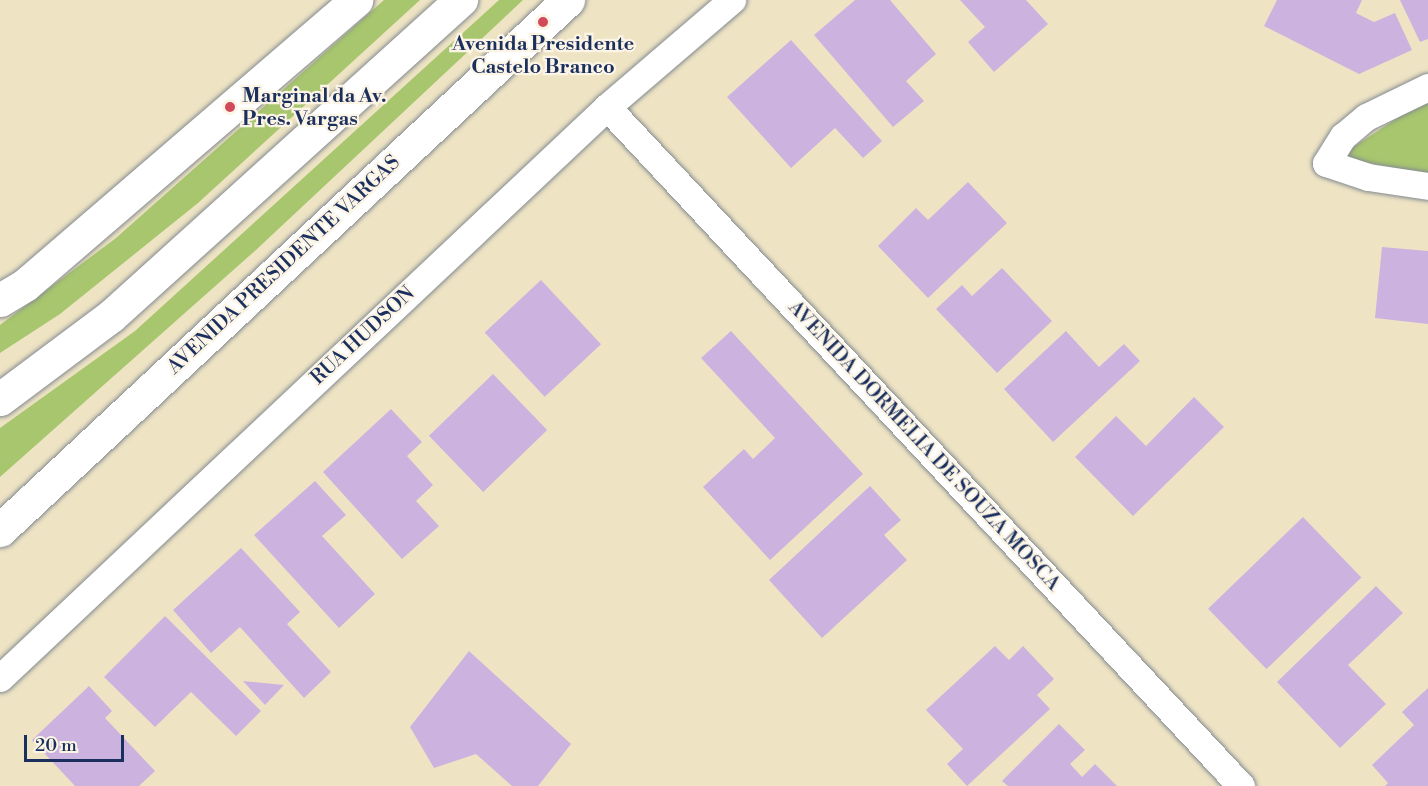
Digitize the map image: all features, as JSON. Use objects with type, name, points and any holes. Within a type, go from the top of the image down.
[{"type":"main road","points":[[0,300],[25,285],[356,0]]},
{"type":"main road","points":[[0,399],[111,316],[461,0]]},
{"type":"main road","name":"AVENIDA PRESIDENTE VARGAS","points":[[0,530],[568,0]]},
{"type":"street","name":"RUA HUDSON","points":[[0,678],[607,107],[732,0]]},
{"type":"street","points":[[1428,87],[1366,117],[1343,136],[1326,163],[1368,177],[1428,186]]},
{"type":"street","name":"AVENIDA DORMELIA DE SOUZA MOSCA","points":[[607,107],[1241,786]]},
{"type":"green space","points":[[384,0],[420,0],[198,203],[60,314],[0,353],[0,325],[116,238]]},
{"type":"green space","points":[[499,0],[523,0],[257,249],[0,477],[0,428],[135,331]]},
{"type":"green space","points":[[1428,98],[1428,174],[1338,157]]},
{"type":"building","points":[[855,0],[890,0],[936,54],[906,81],[924,101],[893,127],[814,35]]},
{"type":"building","points":[[960,0],[1026,0],[1048,24],[994,72],[968,42],[985,27]]},
{"type":"building","points":[[1277,0],[1362,0],[1356,13],[1374,22],[1395,13],[1412,50],[1359,74],[1264,26]]},
{"type":"building","points":[[1400,0],[1428,0],[1428,39],[1420,42]]},
{"type":"building","points":[[791,40],[882,141],[863,158],[835,128],[791,168],[727,97]]},
{"type":"building","points":[[968,182],[1007,223],[928,298],[878,246],[916,208],[928,220]]},
{"type":"building","points":[[1382,247],[1428,251],[1428,324],[1375,318]]},
{"type":"building","points":[[1002,268],[1052,321],[997,373],[936,309],[962,285],[972,296]]},
{"type":"building","points":[[541,280],[601,344],[545,397],[485,333]]},
{"type":"building","points":[[731,331],[863,474],[770,560],[703,487],[744,449],[753,459],[775,438],[701,358]]},
{"type":"building","points":[[1066,331],[1099,367],[1124,344],[1140,361],[1053,442],[1004,389]]},
{"type":"building","points":[[493,374],[547,430],[483,492],[429,436]]},
{"type":"building","points":[[1194,397],[1224,427],[1133,516],[1075,457],[1116,416],[1146,446]]},
{"type":"building","points":[[391,409],[422,442],[407,456],[433,485],[416,501],[439,526],[402,559],[323,472]]},
{"type":"building","points":[[315,481],[346,515],[322,536],[375,594],[339,628],[254,535]]},
{"type":"building","points":[[870,486],[901,520],[884,535],[907,560],[822,638],[769,580]]},
{"type":"building","points":[[1303,517],[1361,577],[1266,669],[1208,609]]},
{"type":"building","points":[[241,548],[300,612],[287,624],[331,672],[304,698],[240,627],[211,653],[173,610]]},
{"type":"building","points":[[1376,586],[1403,613],[1348,665],[1386,704],[1340,748],[1277,682]]},
{"type":"building","points":[[165,616],[261,711],[236,736],[191,692],[155,727],[104,677]]},
{"type":"building","points":[[995,646],[1009,660],[1023,646],[1054,679],[1037,695],[1050,709],[967,786],[947,764],[963,749],[926,710]]},
{"type":"building","points":[[469,651],[571,744],[538,786],[512,786],[476,754],[434,768],[410,727]]},
{"type":"building","points":[[243,681],[284,685],[265,705]]},
{"type":"building","points":[[89,686],[112,711],[105,718],[155,771],[139,786],[75,786],[32,740]]},
{"type":"building","points":[[1428,688],[1428,786],[1385,786],[1388,783],[1372,765],[1414,725],[1402,712]]},
{"type":"building","points":[[1059,724],[1085,750],[1070,764],[1082,777],[1095,764],[1117,786],[1008,786],[1002,781]]},
{"type":"place","name":"Avenida Presidente Castelo Branco","points":[[543,22]]},
{"type":"place","name":"Marginal da Av. Pres. Vargas","points":[[230,107]]}]
